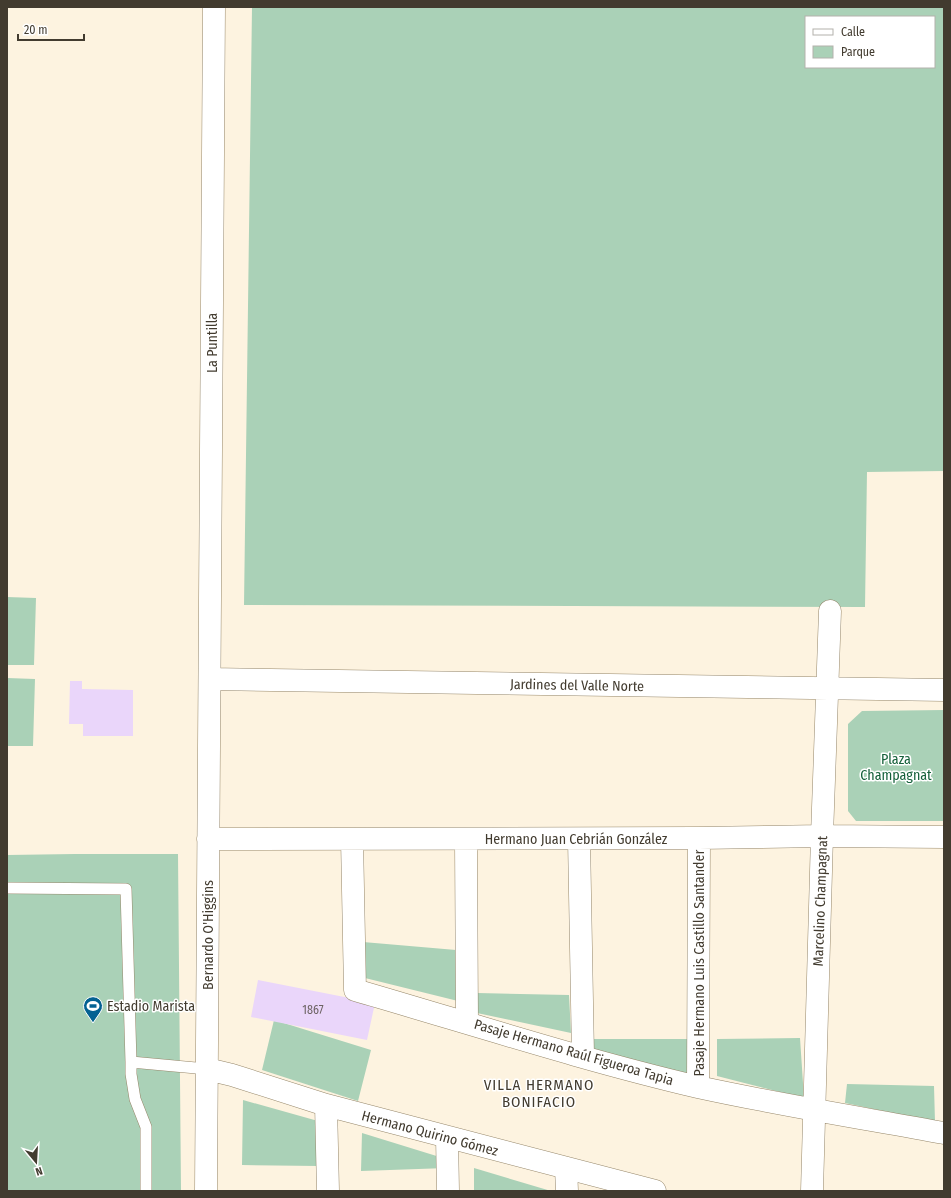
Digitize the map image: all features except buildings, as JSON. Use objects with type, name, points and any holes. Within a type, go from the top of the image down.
[{"type":"street","name":"La Puntilla","points":[[210,679],[214,7]]},
{"type":"street","name":"Marcelino Champagnat","points":[[812,1191],[826,688],[830,611]]},
{"type":"street","name":"Jardines del Valle Norte","points":[[210,679],[944,690]]},
{"type":"street","name":"Bernardo O'Higgins","points":[[206,1191],[210,679]]},
{"type":"street","name":"Hermano Juan Cebrián González","points":[[208,839],[579,839],[822,836],[944,837]]},
{"type":"street","name":"Pasaje Hermano Luis Castillo Santander","points":[[698,1087],[699,838]]},
{"type":"street","name":"Pasaje Hermano Raúl Figueroa Tapia","points":[[352,839],[355,990],[583,1056],[698,1087],[814,1110],[944,1133]]},
{"type":"street","points":[[466,839],[467,1022]]},
{"type":"street","points":[[579,839],[583,1056]]},
{"type":"street","name":"Hermano Quirino Gómez","points":[[207,1069],[232,1075],[326,1105],[655,1191]]},
{"type":"street","points":[[326,1105],[328,1191]]},
{"type":"street","points":[[447,1137],[448,1191]]},
{"type":"street","points":[[566,1168],[567,1191]]},
{"type":"lane","points":[[7,888],[126,889],[131,1074],[135,1099],[146,1127],[146,1191]]},
{"type":"lane","points":[[131,1062],[207,1069]]},
{"type":"green space","points":[[252,7],[944,7],[944,471],[867,472],[865,607],[244,605]]},
{"type":"green space","points":[[7,597],[36,598],[34,665],[7,665]]},
{"type":"green space","points":[[7,678],[35,679],[33,746],[7,746]]},
{"type":"green space","name":"Plaza Champagnat","points":[[944,710],[944,821],[856,821],[848,811],[848,724],[862,711]]},
{"type":"green space","name":"Estadio Marista","points":[[178,854],[181,1191],[7,1191],[7,855]]},
{"type":"green space","points":[[363,942],[456,950],[458,1001],[365,978]]},
{"type":"green space","points":[[477,993],[569,995],[571,1033],[477,1013]]},
{"type":"green space","points":[[274,1020],[371,1050],[358,1101],[262,1070]]},
{"type":"green space","points":[[800,1038],[804,1098],[717,1076],[717,1039]]},
{"type":"green space","points":[[590,1039],[693,1039],[694,1078],[589,1053]]},
{"type":"green space","points":[[847,1084],[934,1086],[935,1122],[845,1103]]},
{"type":"green space","points":[[243,1100],[318,1121],[318,1166],[242,1165]]},
{"type":"green space","points":[[362,1133],[443,1158],[447,1168],[361,1171]]},
{"type":"green space","points":[[474,1168],[551,1191],[474,1191]]},
{"type":"place","name":"Estadio Marista","points":[[93,1023]]},
{"type":"district","name":"VILLA HERMANO BONIFACIO","points":[[539,1094]]}]
